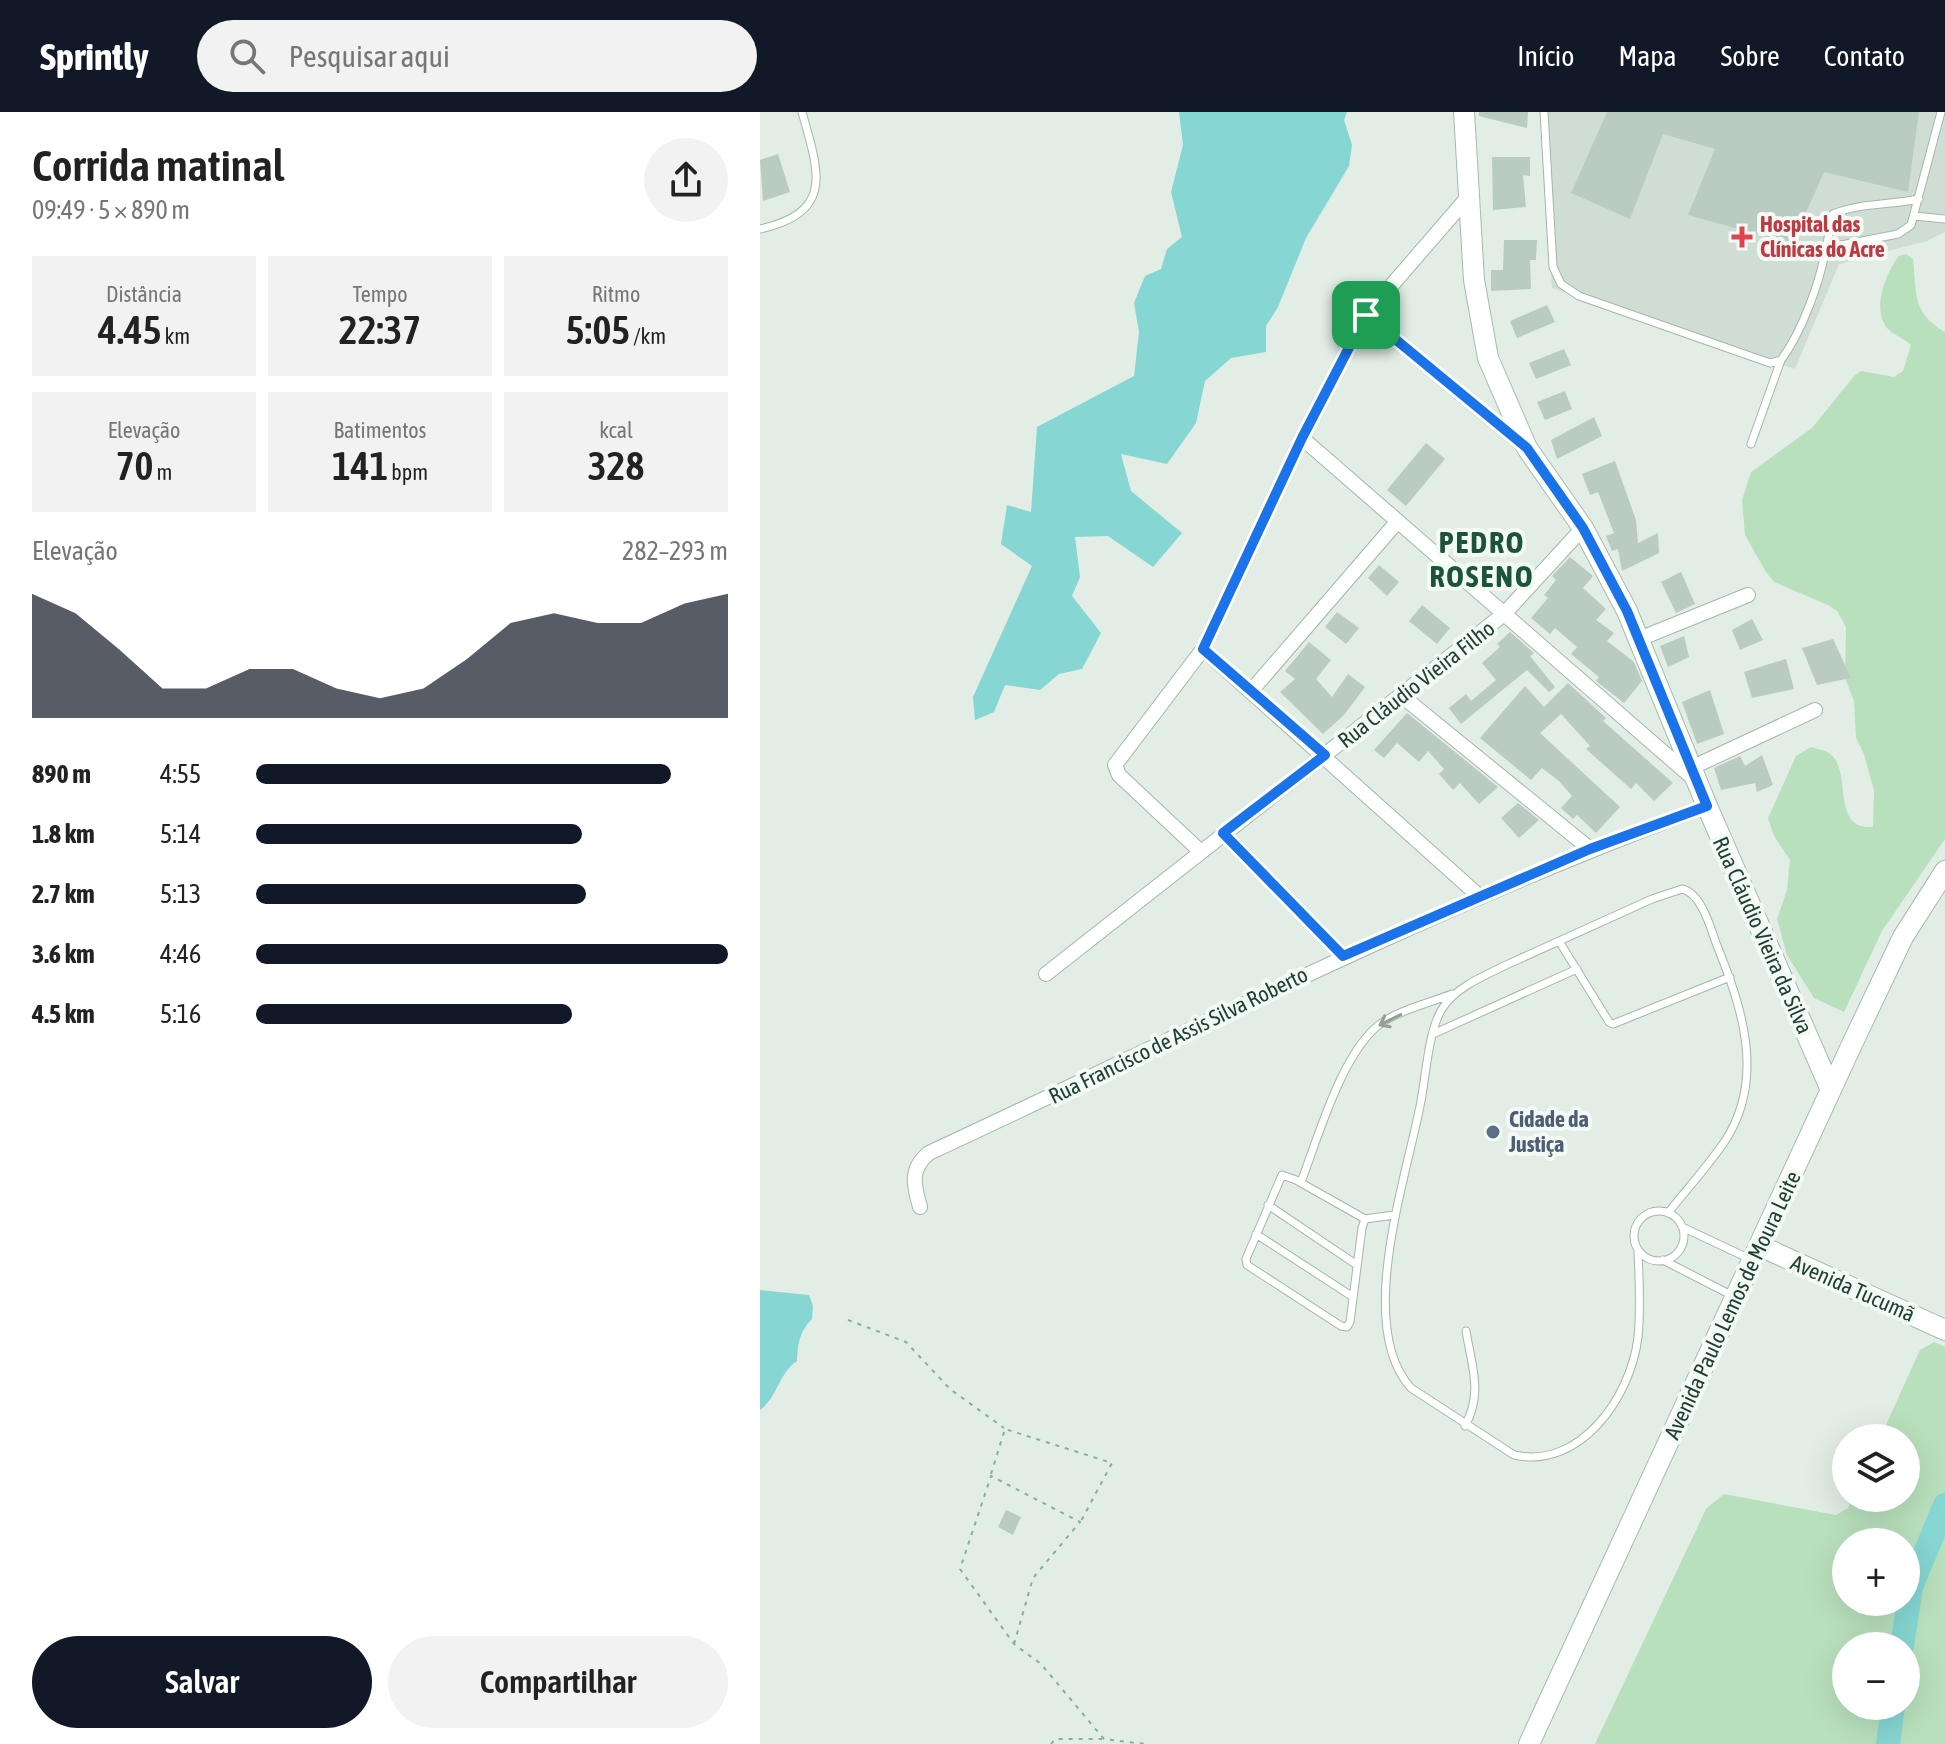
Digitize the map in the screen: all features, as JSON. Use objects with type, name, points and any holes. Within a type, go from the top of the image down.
[{"type":"street","name":"Rua Cláudio Vieira da Silva","points":[[1464,112],[1474,280],[1488,358],[1527,448],[1583,528],[1611,577],[1831,1090]]},
{"type":"street","points":[[1200,851],[1119,775],[1115,765],[1203,649],[1302,438],[1366,315],[1468,197]]},
{"type":"street","points":[[1366,315],[1527,448]]},
{"type":"street","points":[[1302,438],[1504,614],[1696,775],[1815,710]]},
{"type":"street","points":[[1252,690],[1397,522]]},
{"type":"street","name":"Rua Cláudio Vieira Filho","points":[[1046,974],[1504,614],[1583,528]]},
{"type":"street","points":[[1639,639],[1748,595]]},
{"type":"street","points":[[1203,649],[1479,896]]},
{"type":"street","points":[[1402,696],[1590,849]]},
{"type":"street","name":"Rua Francisco de Assis Silva Roberto","points":[[920,1207],[913,1177],[916,1167],[929,1153],[1343,956],[1590,849],[1707,806]]},
{"type":"street","points":[[1223,833],[1343,956]]},
{"type":"street","name":"Avenida Paulo Lemos de Moura Leite","points":[[1529,1744],[1903,937],[1945,871]]},
{"type":"street","name":"Avenida Tucumã","points":[[1756,1253],[1945,1330]]},
{"type":"lane","points":[[760,229],[773,226],[809,206],[817,188],[813,154],[802,112]]},
{"type":"lane","points":[[1544,112],[1553,267],[1561,284],[1603,306],[1761,361],[1777,363],[1781,360]]},
{"type":"lane","points":[[1826,248],[1898,234],[1911,225],[1941,112]]},
{"type":"lane","points":[[1751,444],[1781,360],[1821,274],[1833,214],[1844,209],[1889,206],[1919,199]]},
{"type":"lane","points":[[1914,216],[1945,219]]},
{"type":"lane","points":[[1668,1213],[1726,1139],[1743,1105],[1749,1062],[1744,1018],[1705,915],[1687,890],[1675,889],[1482,977],[1445,1003],[1433,1034],[1414,1139],[1394,1215],[1387,1278],[1387,1338],[1391,1359],[1399,1375],[1411,1388],[1465,1426],[1514,1455],[1533,1459],[1551,1456],[1591,1432],[1609,1411],[1632,1365],[1638,1337],[1638,1251],[1634,1230],[1641,1218],[1654,1212],[1668,1213],[1682,1227],[1756,1253]]},
{"type":"lane","points":[[1559,941],[1613,1024],[1730,977]]},
{"type":"lane","points":[[1433,1034],[1577,969]]},
{"type":"lane","points":[[1301,1182],[1343,1071],[1358,1047],[1382,1022],[1461,990]]},
{"type":"lane","points":[[1365,1219],[1347,1327],[1247,1265],[1246,1259],[1282,1175],[1301,1182],[1365,1219],[1394,1215]]},
{"type":"lane","points":[[1268,1205],[1357,1265]]},
{"type":"lane","points":[[1663,1260],[1680,1248],[1682,1227]]},
{"type":"lane","points":[[1256,1234],[1353,1297]]},
{"type":"lane","points":[[1638,1251],[1650,1259],[1663,1260],[1735,1297]]},
{"type":"lane","points":[[1465,1426],[1475,1407],[1476,1391],[1466,1331]]},
{"type":"path","points":[[848,1320],[906,1342],[950,1389],[1005,1429],[1112,1463],[1080,1522],[1033,1578],[1014,1644]]},
{"type":"path","points":[[1005,1429],[960,1569],[1014,1644],[1041,1664],[1104,1739]]},
{"type":"path","points":[[991,1476],[1080,1522]]},
{"type":"path","points":[[1051,1744],[1055,1739],[1104,1739],[1145,1744]]},
{"type":"shaded area","name":"Hospital das Clínicas do Acre","points":[[1540,112],[1945,112],[1945,232],[1927,241],[1839,264],[1795,369],[1552,288]]},
{"type":"green space","points":[[1906,254],[1913,259],[1921,309],[1934,325],[1945,332],[1945,839],[1882,931],[1844,1012],[1814,998],[1787,955],[1777,919],[1787,890],[1790,860],[1774,836],[1768,818],[1796,756],[1811,747],[1827,752],[1836,761],[1851,819],[1860,825],[1873,827],[1874,791],[1864,754],[1856,738],[1854,701],[1845,678],[1846,627],[1837,611],[1828,605],[1774,582],[1745,535],[1742,500],[1751,472],[1812,428],[1854,376],[1861,371],[1894,377],[1903,371],[1911,345],[1887,328],[1880,308],[1890,271],[1899,256]]},
{"type":"green space","points":[[1934,1342],[1945,1347],[1945,1744],[1595,1744],[1706,1509],[1724,1494],[1836,1515],[1841,1512],[1920,1512],[1920,1424],[1886,1424],[1920,1350]]},
{"type":"water","points":[[1179,112],[1347,112],[1344,120],[1352,145],[1349,166],[1306,238],[1278,307],[1266,326],[1266,352],[1231,358],[1205,381],[1196,423],[1167,464],[1121,454],[1131,491],[1182,533],[1153,567],[1108,536],[1075,537],[1080,577],[1072,596],[1101,633],[1082,669],[1059,674],[1040,690],[1005,685],[994,712],[975,720],[973,697],[1032,566],[1001,544],[1007,505],[1031,512],[1037,427],[1134,376],[1139,332],[1134,303],[1145,276],[1161,269],[1167,249],[1182,237],[1171,192],[1183,145]]},
{"type":"water","points":[[760,1290],[809,1295],[813,1306],[812,1319],[800,1338],[797,1361],[760,1410]]},
{"type":"building","points":[[1479,112],[1528,112],[1527,128],[1479,116]]},
{"type":"building","points":[[1607,112],[1919,112],[1908,192],[1824,172],[1792,244],[1688,215],[1715,149],[1663,134],[1630,219],[1571,193]]},
{"type":"building","points":[[778,154],[790,192],[763,201],[760,160]]},
{"type":"building","points":[[1492,157],[1530,157],[1530,176],[1523,175],[1526,207],[1493,210]]},
{"type":"building","points":[[1504,240],[1537,240],[1536,260],[1530,260],[1531,289],[1491,291],[1491,270],[1503,270]]},
{"type":"building","points":[[1547,305],[1555,322],[1517,338],[1510,321]]},
{"type":"building","points":[[1564,349],[1571,365],[1536,379],[1529,363]]},
{"type":"building","points":[[1565,391],[1572,409],[1545,420],[1537,402]]},
{"type":"building","points":[[1594,417],[1602,436],[1557,459],[1551,440]]},
{"type":"building","points":[[1426,443],[1445,459],[1406,506],[1387,490]]},
{"type":"building","points":[[1615,461],[1636,520],[1638,543],[1658,533],[1659,553],[1622,571],[1618,549],[1612,551],[1606,536],[1614,533],[1598,492],[1590,495],[1582,474]]},
{"type":"building","points":[[1570,557],[1593,576],[1583,588],[1606,609],[1596,620],[1614,633],[1607,641],[1634,662],[1642,681],[1624,703],[1596,681],[1599,677],[1571,654],[1577,647],[1555,628],[1550,634],[1531,618],[1548,598],[1544,595],[1556,580],[1552,576]]},
{"type":"building","points":[[1379,565],[1399,582],[1387,596],[1368,578]]},
{"type":"building","points":[[1681,572],[1695,604],[1676,613],[1661,582]]},
{"type":"building","points":[[1422,605],[1450,628],[1437,644],[1409,621]]},
{"type":"building","points":[[1337,612],[1359,628],[1346,644],[1325,627]]},
{"type":"building","points":[[1752,619],[1763,640],[1740,650],[1732,630]]},
{"type":"building","points":[[1510,632],[1534,653],[1530,656],[1555,687],[1549,692],[1527,670],[1461,724],[1449,708],[1466,694],[1471,701],[1496,680],[1482,663],[1500,647],[1497,644]]},
{"type":"building","points":[[1684,636],[1689,657],[1668,667],[1660,646]]},
{"type":"building","points":[[1833,639],[1851,678],[1817,685],[1802,648]]},
{"type":"building","points":[[1309,642],[1331,660],[1316,679],[1332,697],[1348,674],[1365,687],[1344,715],[1323,734],[1280,692],[1295,679],[1285,671]]},
{"type":"building","points":[[1786,659],[1794,689],[1752,698],[1744,672]]},
{"type":"building","points":[[1568,683],[1606,718],[1603,721],[1673,783],[1654,801],[1636,783],[1631,789],[1586,749],[1590,746],[1561,714],[1540,733],[1620,807],[1596,833],[1577,815],[1573,819],[1561,808],[1572,796],[1559,781],[1542,768],[1531,780],[1480,738],[1525,686],[1544,707]]},
{"type":"building","points":[[1710,690],[1724,734],[1697,744],[1682,702]]},
{"type":"building","points":[[1407,713],[1498,787],[1479,804],[1460,783],[1453,790],[1439,774],[1444,769],[1428,751],[1419,762],[1397,743],[1384,758],[1374,750]]},
{"type":"building","points":[[1762,755],[1773,785],[1757,792],[1755,783],[1721,790],[1714,768],[1740,756],[1745,766]]},
{"type":"building","points":[[1518,803],[1539,820],[1519,838],[1501,818]]},
{"type":"building","points":[[1006,1510],[1021,1517],[1013,1535],[998,1527]]},
{"type":"waterway","points":[[1904,1632],[1911,1587],[1945,1505]]},
{"type":"waterway","points":[[1888,1744],[1891,1720]]},
{"type":"place","name":"Hospital das Clínicas do Acre","points":[[1742,237]]},
{"type":"place","name":"Cidade da Justiça","points":[[1493,1132]]},
{"type":"district","name":"PEDRO ROSENO","points":[[1482,560]]},
{"type":"route","points":[[1366,315],[1527,448],[1583,528],[1627,611],[1707,806],[1590,849],[1343,956],[1223,833],[1325,755],[1203,649],[1302,438],[1366,315]]}]
